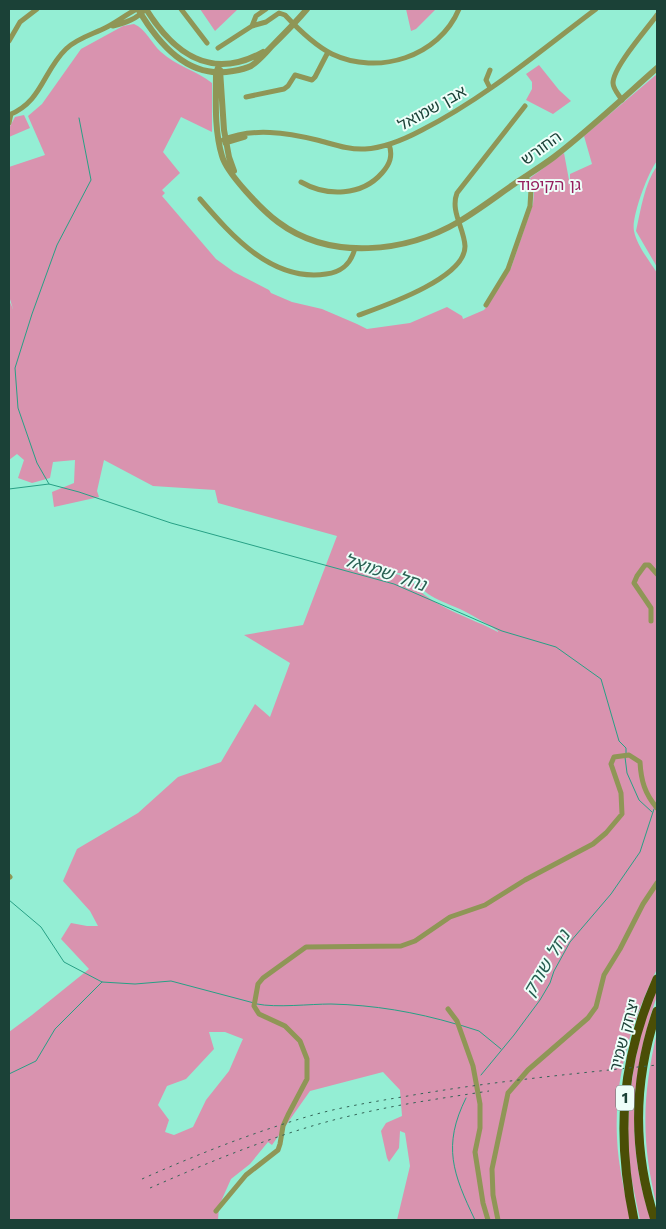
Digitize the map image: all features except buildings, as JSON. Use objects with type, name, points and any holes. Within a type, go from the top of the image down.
[{"type":"highway","name":"יצחק שמיר","points":[[634,1220],[627,1184],[624,1154],[625,1099],[640,1021],[657,979]]},
{"type":"highway","name":"יצחק שמיר","points":[[655,1220],[644,1183],[637,1106],[643,1064],[657,1010]]},
{"type":"street","points":[[9,41],[20,22],[37,9]]},
{"type":"street","points":[[181,9],[206,44]]},
{"type":"street","points":[[252,26],[256,16],[266,9]]},
{"type":"street","points":[[141,10],[158,39],[175,56],[192,66],[219,73],[250,66],[264,56],[307,9]]},
{"type":"street","points":[[218,48],[252,26],[266,22],[279,13],[285,15],[311,40],[328,52],[348,60],[383,63],[402,59],[423,50],[440,37],[453,21],[459,9]]},
{"type":"street","name":"אבן שמואל","points":[[223,142],[255,134],[270,133],[290,135],[357,149],[376,148],[389,144],[432,125],[490,88],[596,9]]},
{"type":"street","points":[[141,10],[180,50],[195,59],[219,65],[245,61],[263,53],[272,46]]},
{"type":"street","points":[[9,123],[10,114],[28,104],[34,98],[51,68],[67,47],[107,27],[126,22],[141,10]]},
{"type":"street","points":[[622,100],[614,87],[614,78],[621,62],[657,15]]},
{"type":"street","points":[[246,97],[284,89],[295,75],[312,80],[315,78],[328,52]]},
{"type":"street","points":[[219,65],[223,142]]},
{"type":"street","name":"החורש","points":[[223,142],[237,179],[254,200],[283,226],[299,235],[331,245],[355,248],[389,246],[422,237],[459,222],[553,158],[657,68]]},
{"type":"street","points":[[490,70],[486,80],[490,88]]},
{"type":"street","points":[[359,315],[408,297],[431,284],[462,259],[465,247],[454,208],[455,197],[460,188],[525,106]]},
{"type":"street","points":[[301,182],[314,188],[331,192],[359,189],[376,179],[387,167],[391,158],[389,144]]},
{"type":"street","points":[[486,305],[508,269],[530,206],[531,189],[526,176]]},
{"type":"street","points":[[200,199],[229,231],[254,252],[265,260],[288,271],[307,275],[338,272],[349,263],[355,248]]},
{"type":"street","points":[[651,621],[651,608],[634,583],[645,565],[649,565],[657,574]]},
{"type":"street","points":[[216,1211],[246,1175],[278,1150],[283,1126],[307,1079],[306,1059],[300,1041],[285,1026],[259,1014],[254,1006],[258,984],[263,978],[306,947],[401,946],[415,941],[450,917],[485,905],[525,880],[593,844],[606,833],[622,814],[621,793],[611,764],[614,757],[629,755],[640,762],[644,790],[649,800],[657,808]]},
{"type":"street","points":[[498,1220],[492,1169],[508,1093],[528,1070],[588,1018],[596,1007],[604,975],[620,949],[643,904],[657,883]]},
{"type":"street","points":[[448,1009],[457,1021],[473,1066],[480,1104],[480,1128],[475,1152],[483,1203],[488,1220]]},
{"type":"green space","points":[[200,9],[238,9],[215,31]]},
{"type":"green space","points":[[406,9],[436,9],[416,29],[411,31]]},
{"type":"green space","name":"גן הקיפוד","points":[[134,24],[138,26],[167,57],[212,83],[212,132],[181,117],[163,152],[180,173],[162,190],[165,193],[162,196],[216,259],[234,272],[269,290],[271,293],[292,302],[322,309],[367,329],[410,323],[447,307],[462,316],[463,319],[484,310],[511,268],[533,204],[534,192],[530,178],[564,153],[569,180],[568,186],[570,180],[570,174],[592,164],[584,136],[657,74],[657,161],[641,195],[635,216],[634,231],[644,253],[657,273],[657,969],[632,1030],[621,1072],[618,1093],[617,1138],[630,1220],[397,1220],[410,1166],[405,1133],[400,1131],[399,1148],[389,1162],[387,1158],[381,1131],[386,1123],[402,1116],[400,1090],[383,1072],[310,1091],[272,1145],[268,1142],[250,1164],[231,1179],[219,1206],[218,1220],[9,1220],[9,1032],[89,969],[61,939],[71,923],[98,926],[90,911],[63,881],[77,849],[138,813],[178,777],[221,762],[255,704],[270,717],[290,663],[244,635],[303,625],[337,536],[218,503],[215,490],[153,486],[104,460],[97,491],[99,497],[54,507],[52,492],[74,483],[75,460],[53,462],[50,478],[32,483],[18,478],[24,460],[17,454],[9,460],[9,300],[13,309],[9,296],[9,167],[45,155],[28,116],[42,104],[81,49],[123,26]],"holes":[[[383,570],[414,576],[417,583],[428,594],[464,611],[498,632],[436,603],[425,595],[412,579]],[[209,1032],[225,1032],[243,1039],[229,1071],[206,1100],[193,1127],[174,1135],[165,1132],[169,1120],[158,1105],[167,1086],[186,1079],[214,1049]]]},
{"type":"green space","points":[[539,65],[559,90],[571,101],[553,114],[526,100],[532,89],[532,82],[526,74]]},
{"type":"green space","points":[[24,115],[30,128],[9,137],[9,128],[15,117]]},
{"type":"green space","points":[[657,166],[657,267],[636,231],[646,189]]},
{"type":"green space","points":[[657,987],[657,996],[641,1051],[634,1108],[637,1164],[651,1220],[640,1220],[629,1160],[630,1094],[637,1050]]},
{"type":"green space","points":[[657,1032],[657,1207],[648,1161],[645,1120],[648,1078]]},
{"type":"waterway","points":[[49,484],[37,463],[18,408],[15,368],[57,245],[91,180],[79,118]]},
{"type":"waterway","name":"נחל שמואל","points":[[9,489],[49,484],[79,492],[171,523],[394,584],[502,631],[556,647],[601,679],[619,741],[626,748],[626,753]]},
{"type":"waterway","name":"נחל שמואל","points":[[625,757],[627,773],[639,800],[652,812]]},
{"type":"waterway","name":"נחל שורק","points":[[481,1075],[540,1000],[570,942],[611,894],[640,852],[654,809]]},
{"type":"waterway","points":[[9,900],[41,927],[64,962],[102,982],[135,984],[171,981],[254,1003]]},
{"type":"waterway","points":[[9,1074],[36,1061],[55,1029],[102,982]]},
{"type":"waterway","points":[[257,1004],[274,1006],[331,1004],[363,1006],[410,1013],[456,1024]]},
{"type":"waterway","points":[[460,1025],[479,1031],[501,1049]]},
{"type":"waterway","name":"נחל שורק","points":[[466,1098],[454,1131],[453,1160],[461,1188],[475,1220]]},
{"type":"railway","points":[[142,1179],[248,1136],[313,1115],[335,1110],[465,1087],[657,1065]]},
{"type":"railway","points":[[150,1188],[250,1147],[302,1129],[388,1108],[489,1091]]}]
